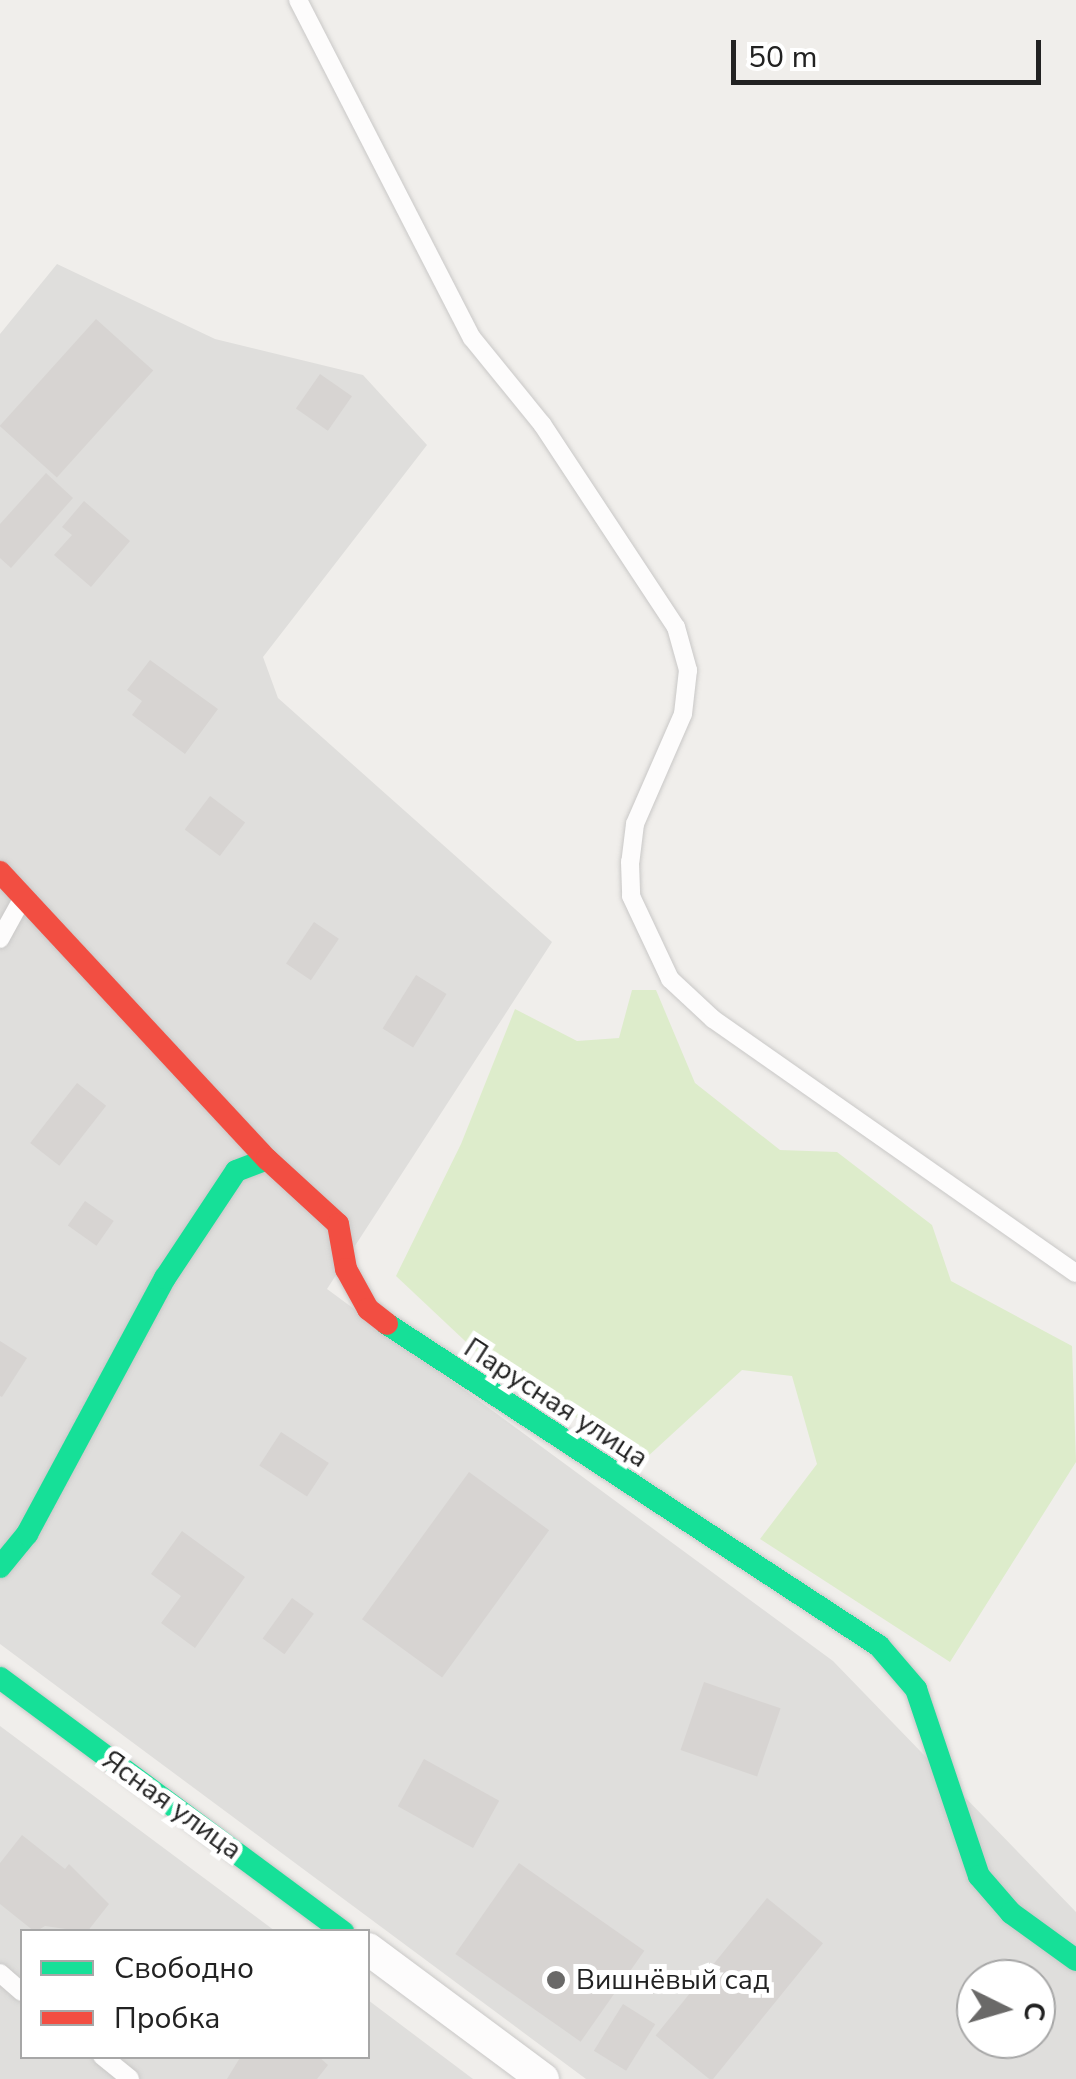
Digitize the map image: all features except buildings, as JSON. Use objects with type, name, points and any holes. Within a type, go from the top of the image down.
[{"type":"street","name":"Парусная улица","points":[[0,872],[267,1159],[338,1224],[346,1269],[368,1309],[420,1350],[879,1646],[923,1707],[978,1876],[1010,1913],[1076,1960]]},
{"type":"street","points":[[0,1568],[27,1534],[165,1278],[236,1171],[267,1159]]},
{"type":"street","name":"Ясная улица","points":[[0,1678],[339,1929]]},
{"type":"street","points":[[370,1950],[544,2079]]},
{"type":"lane","points":[[298,0],[472,338],[542,424],[676,627],[688,670],[683,714],[635,824],[630,862],[631,896],[670,980],[713,1019],[1076,1274]]},
{"type":"lane","points":[[0,939],[24,896]]},
{"type":"lane","points":[[0,1974],[20,1990]]},
{"type":"lane","points":[[106,2059],[130,2079]]},
{"type":"shaded area","points":[[57,264],[215,339],[363,375],[427,445],[263,657],[278,698],[552,942],[327,1289],[833,1661],[1076,1912],[1076,2079],[586,2079],[0,1644],[0,334]]},
{"type":"shaded area","points":[[0,1726],[272,1929],[20,1929],[20,2059],[370,2059],[370,2002],[473,2079],[0,2079]]},
{"type":"green space","points":[[632,990],[656,990],[695,1083],[780,1150],[837,1152],[932,1225],[951,1281],[1072,1346],[1076,1462],[950,1662],[760,1539],[817,1464],[792,1376],[742,1370],[646,1458],[498,1372],[396,1276],[461,1144],[515,1009],[577,1041],[619,1038]]},
{"type":"traffic: fast","points":[[0,1567],[27,1534],[165,1278],[236,1171],[267,1159]]},
{"type":"traffic: fast","points":[[387,1324],[879,1646],[916,1689],[979,1876],[1011,1913],[1076,1960]]},
{"type":"traffic: fast","points":[[0,1678],[339,1929]]},
{"type":"traffic: jam","points":[[0,872],[267,1159],[338,1224],[346,1269],[368,1309],[387,1324]]},
{"type":"place","name":"Вишнёвый сад","points":[[556,1980]]}]
